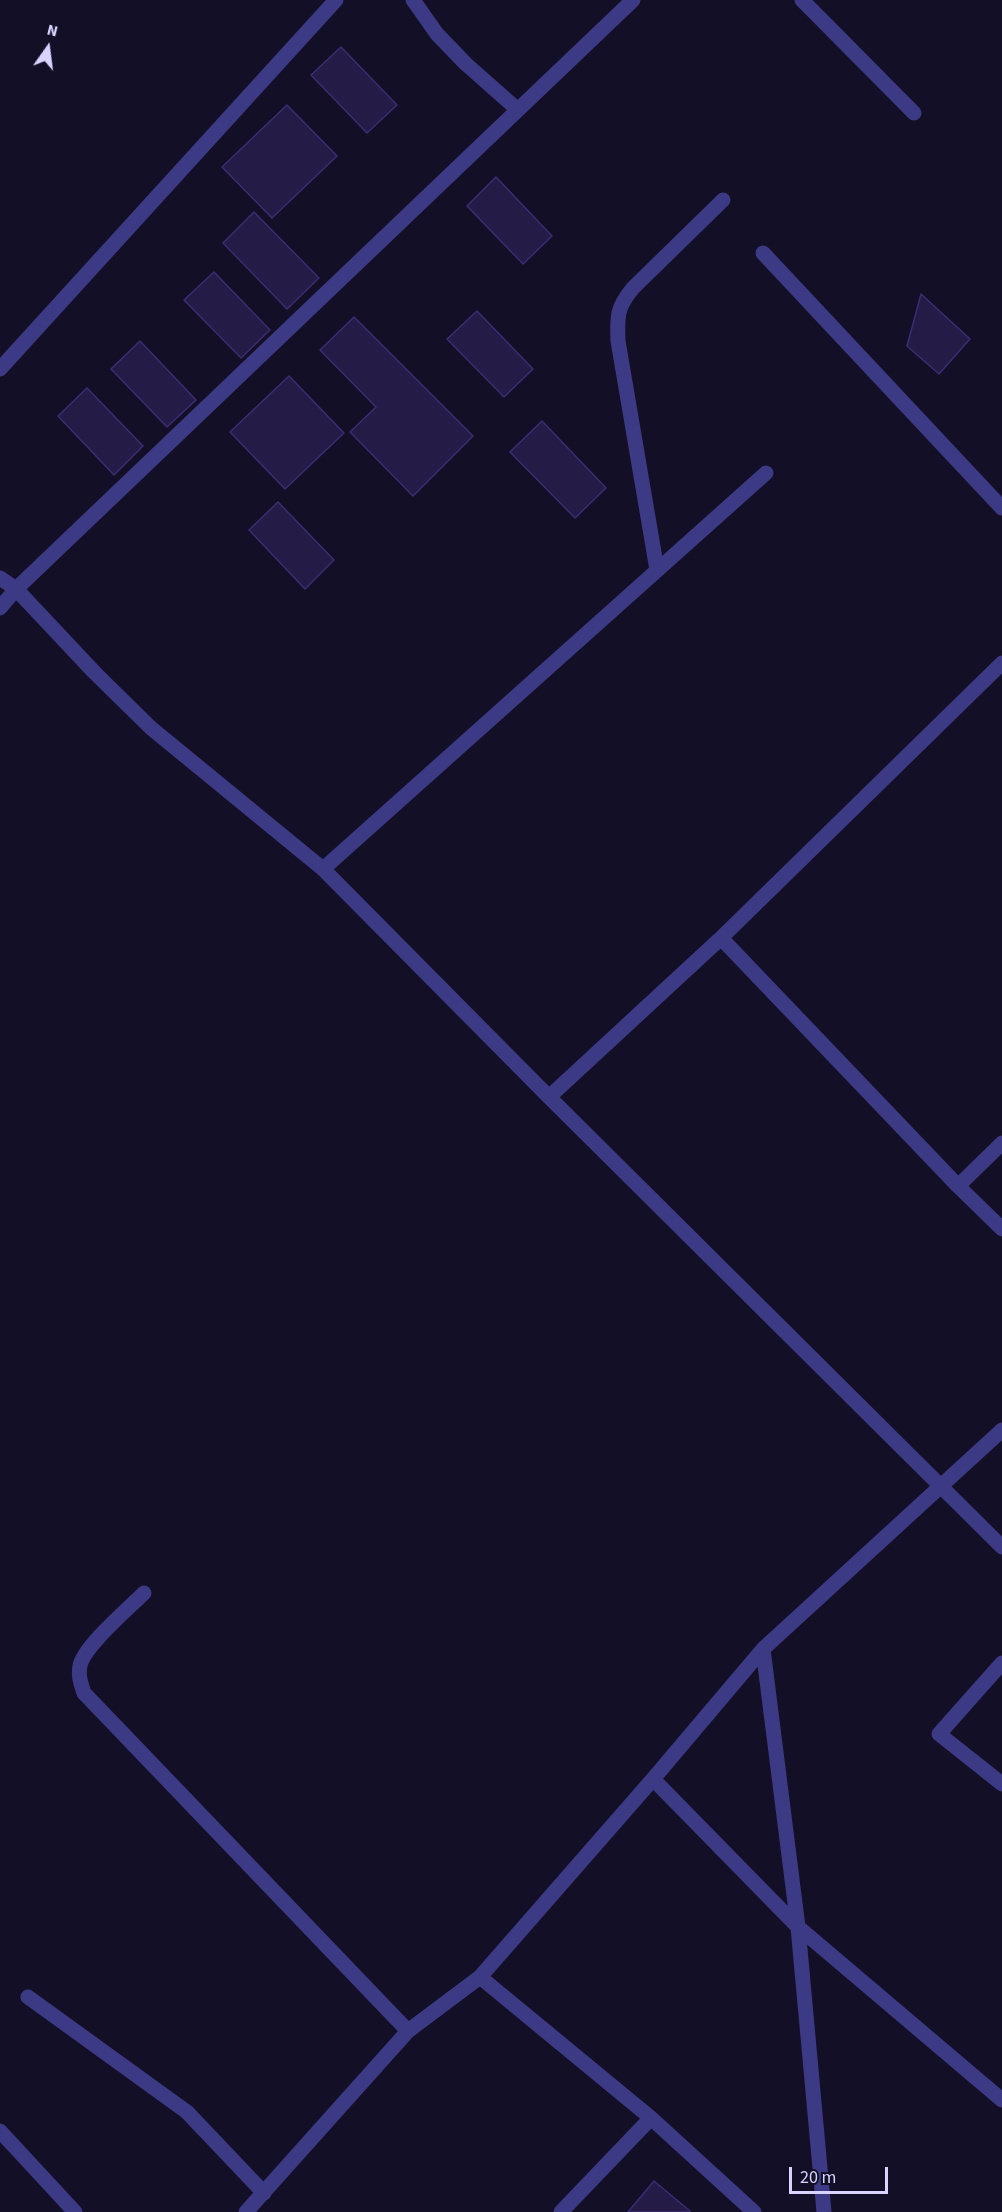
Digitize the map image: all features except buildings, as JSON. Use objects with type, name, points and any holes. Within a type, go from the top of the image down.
[{"type":"street","points":[[0,369],[336,0]]},
{"type":"street","points":[[413,0],[436,34],[518,110]]},
{"type":"street","points":[[0,608],[16,589],[633,0]]},
{"type":"street","points":[[802,0],[914,113]]},
{"type":"street","points":[[657,570],[618,341],[617,317],[622,301],[633,288],[723,200]]},
{"type":"street","points":[[763,253],[1002,508]]},
{"type":"street","points":[[323,869],[766,472]]},
{"type":"street","points":[[0,578],[16,589],[94,673],[151,728],[323,869],[1002,1547]]},
{"type":"street","points":[[549,1097],[722,938],[1001,666]]},
{"type":"street","points":[[722,938],[958,1186],[1002,1229]]},
{"type":"street","points":[[958,1186],[1002,1143]]},
{"type":"street","points":[[246,2212],[408,2031],[480,1977],[763,1649],[1002,1430]]},
{"type":"street","points":[[144,1593],[89,1649],[80,1663],[79,1676],[84,1693],[408,2031]]},
{"type":"street","points":[[763,1649],[798,1927],[824,2212]]},
{"type":"street","points":[[1002,1663],[939,1734],[1002,1784]]},
{"type":"street","points":[[653,1779],[798,1927],[1002,2100]]},
{"type":"street","points":[[480,1977],[651,2118],[754,2212]]},
{"type":"street","points":[[28,1997],[187,2112],[264,2193]]},
{"type":"street","points":[[561,2212],[651,2118]]},
{"type":"street","points":[[0,2131],[75,2212]]}]
